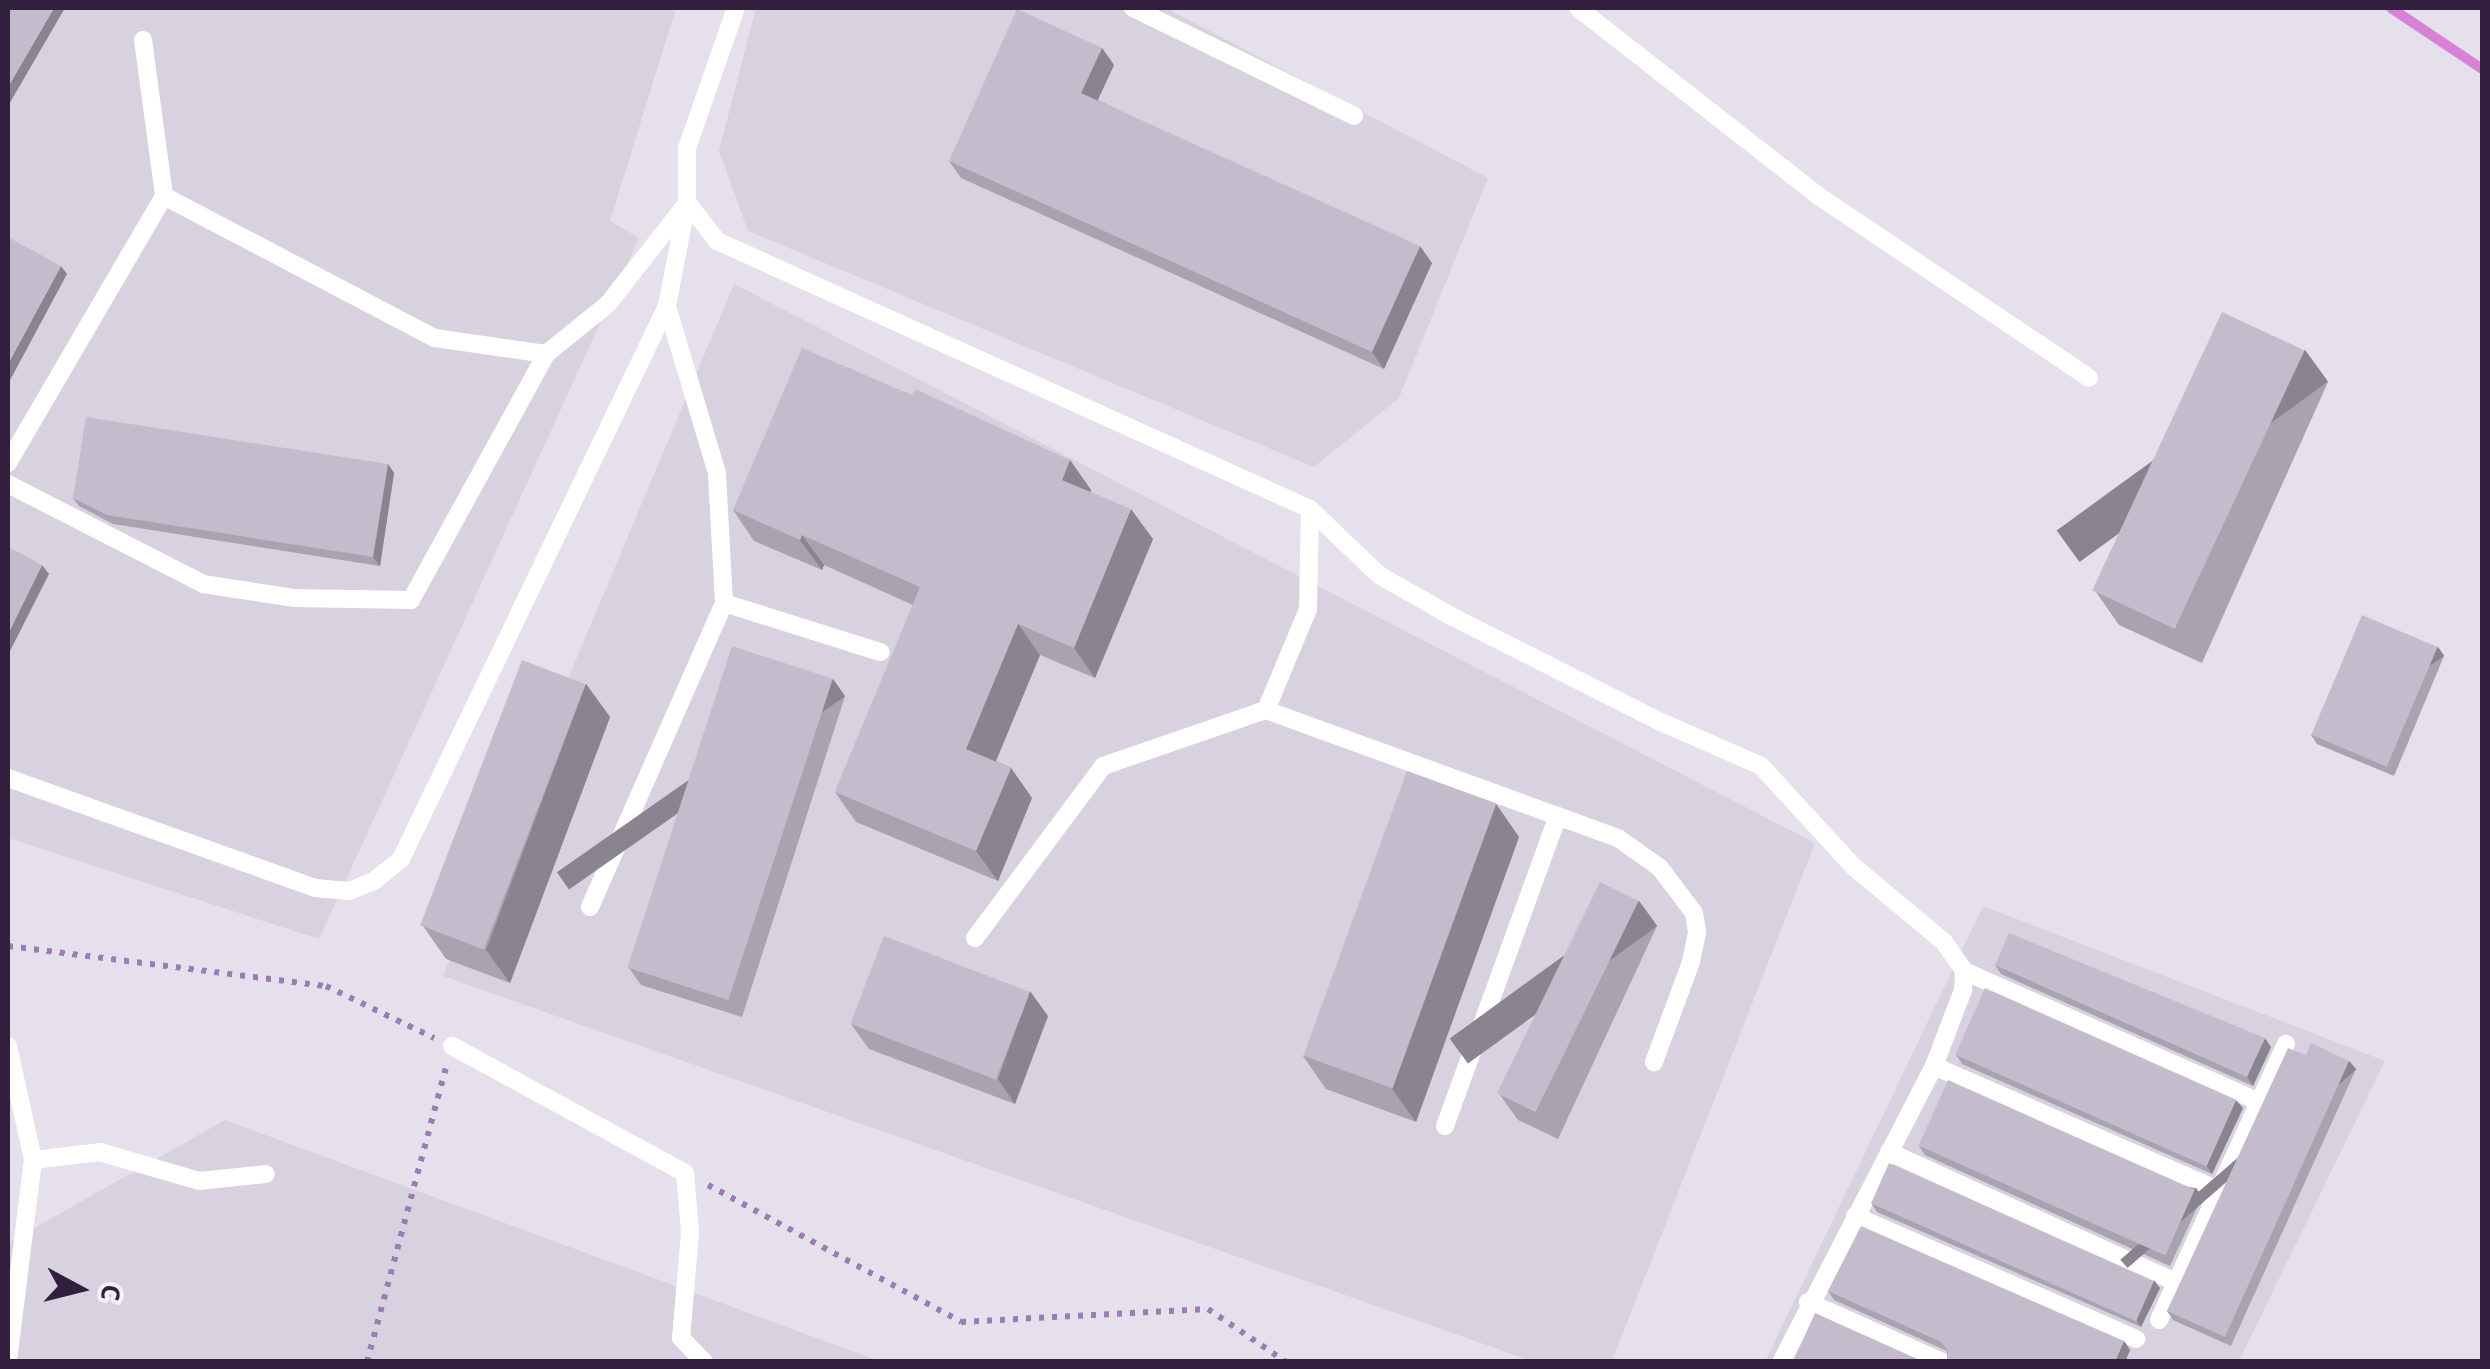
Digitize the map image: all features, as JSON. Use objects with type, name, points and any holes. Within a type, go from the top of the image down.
[{"type":"lane","points":[[8,778],[315,888],[348,891],[374,881],[401,859],[667,306],[687,202],[687,148],[736,8]]},
{"type":"lane","points":[[1133,8],[1354,116]]},
{"type":"lane","points":[[1578,8],[1820,198],[2089,378]]},
{"type":"lane","points":[[8,463],[164,196],[143,40]]},
{"type":"lane","points":[[164,196],[435,338],[546,354]]},
{"type":"lane","points":[[8,484],[203,584],[294,598],[411,600],[546,354],[608,304],[687,202]]},
{"type":"lane","points":[[687,202],[717,241],[1310,509],[1379,575],[1408,592],[1661,722],[1761,766],[1854,867],[1944,942],[1964,970],[2259,1102]]},
{"type":"lane","points":[[590,907],[724,602],[718,473],[667,306]]},
{"type":"lane","points":[[1266,710],[1308,609],[1310,509]]},
{"type":"lane","points":[[724,602],[880,652]]},
{"type":"lane","points":[[975,938],[1103,766],[1266,710],[1558,816],[1640,850],[1660,868],[1694,913],[1697,933],[1691,962],[1654,1062]]},
{"type":"lane","points":[[1445,1126],[1558,816]]},
{"type":"lane","points":[[1780,1362],[1934,1066],[1963,990],[1964,970]]},
{"type":"lane","points":[[2159,1320],[2286,1044]]},
{"type":"lane","points":[[8,1046],[33,1160],[8,1361]]},
{"type":"lane","points":[[452,1046],[685,1172],[690,1233],[681,1338],[704,1362]]},
{"type":"lane","points":[[1934,1066],[2218,1190]]},
{"type":"lane","points":[[33,1160],[100,1152],[198,1180],[266,1174]]},
{"type":"lane","points":[[1889,1152],[2176,1282]]},
{"type":"lane","points":[[1855,1216],[2136,1340]]},
{"type":"lane","points":[[1808,1302],[1942,1362]]},
{"type":"path","points":[[8,946],[326,986],[452,1046],[367,1362]]},
{"type":"path","points":[[685,1172],[960,1322],[1208,1310],[1286,1362]]},
{"type":"shaded area","points":[[8,8],[676,8],[610,221],[639,238],[319,939],[8,838]]},
{"type":"shaded area","points":[[756,8],[1166,8],[1488,178],[1399,398],[1314,467],[748,231],[719,151]]},
{"type":"shaded area","points":[[734,284],[1815,843],[1612,1361],[1532,1361],[443,976]]},
{"type":"shaded area","points":[[1983,906],[2385,1061],[2239,1361],[1765,1362]]},
{"type":"shaded area","points":[[225,1120],[879,1361],[8,1361],[8,1243]]},
{"type":"building","points":[[8,8],[54,8],[8,87]]},
{"type":"building","points":[[1017,9],[1102,48],[1081,93],[1420,246],[1372,352],[949,161]]},
{"type":"building","points":[[8,237],[61,266],[8,364]]},
{"type":"building","points":[[2222,312],[2304,350],[2175,629],[2092,590]]},
{"type":"building","points":[[802,348],[912,395],[915,389],[1070,460],[1062,480],[1131,509],[1074,648],[1018,624],[966,749],[1011,768],[976,851],[835,792],[920,587],[802,535],[800,540],[733,510]]},
{"type":"building","points":[[86,417],[388,464],[373,557],[107,515],[73,498]]},
{"type":"building","points":[[8,547],[42,565],[8,634]]},
{"type":"building","points":[[2362,615],[2437,647],[2387,767],[2311,735]]},
{"type":"building","points":[[732,646],[833,679],[728,1000],[628,967]]},
{"type":"building","points":[[522,660],[585,684],[484,950],[420,925]]},
{"type":"building","points":[[1407,771],[1496,803],[1393,1088],[1303,1056]]},
{"type":"building","points":[[1600,882],[1639,901],[1536,1112],[1497,1093]]},
{"type":"building","points":[[2009,933],[2265,1038],[2247,1077],[1995,965]]},
{"type":"building","points":[[884,936],[1030,992],[996,1080],[850,1024]]},
{"type":"building","points":[[1985,988],[2236,1100],[2207,1167],[1955,1055]]},
{"type":"building","points":[[2311,1043],[2349,1061],[2225,1337],[2167,1311],[2288,1048],[2306,1055]]},
{"type":"building","points":[[1948,1080],[2195,1190],[2165,1256],[1919,1146]]},
{"type":"building","points":[[1889,1163],[2154,1281],[2136,1321],[1871,1203]]},
{"type":"building","points":[[1861,1226],[2124,1341],[2115,1362],[1940,1362],[1947,1359],[1948,1351],[1941,1342],[1828,1291]]},
{"type":"building","points":[[1815,1313],[1924,1362],[1793,1362]]},
{"type":"waterway","points":[[2391,8],[2482,69]]}]
